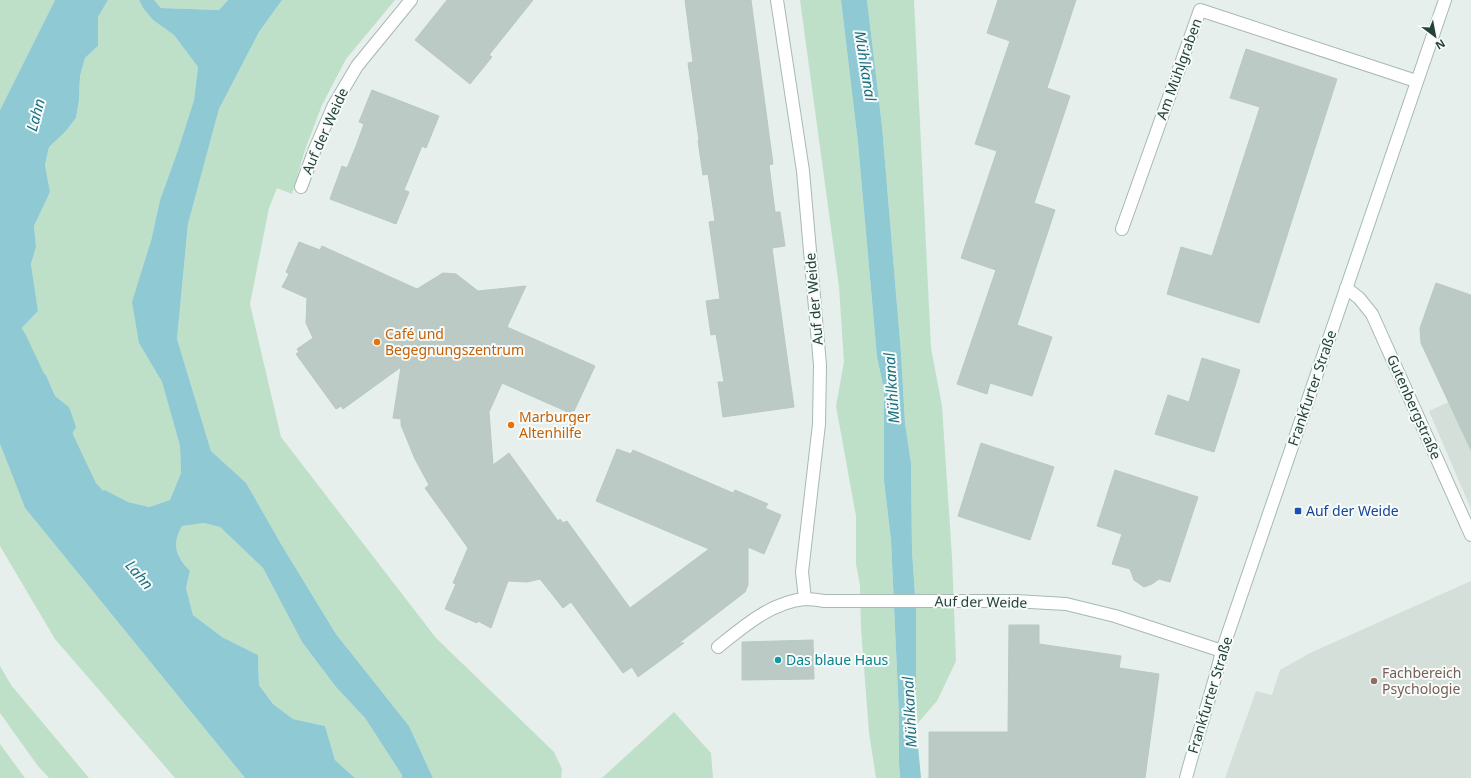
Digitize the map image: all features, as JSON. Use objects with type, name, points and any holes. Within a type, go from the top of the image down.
[{"type":"street","name":"Auf der Weide","points":[[301,187],[334,105],[356,66],[410,0]]},
{"type":"street","name":"Auf der Weide","points":[[777,0],[803,171],[820,365],[819,424],[802,572],[805,599]]},
{"type":"street","name":"Frankfurter Straße","points":[[1186,778],[1196,738],[1222,651],[1444,0]]},
{"type":"street","name":"Am Mühlgraben","points":[[1122,229],[1200,10],[1416,81]]},
{"type":"street","name":"Gutenbergstraße","points":[[1346,288],[1360,298],[1372,314],[1471,535]]},
{"type":"street","name":"Auf der Weide","points":[[718,646],[740,629],[775,606],[805,599],[849,601],[1014,601],[1066,604],[1114,616],[1222,651]]},
{"type":"shaded area","points":[[1471,392],[1471,509],[1429,411]]},
{"type":"shaded area","name":"Fachbereich Psychologie","points":[[1471,581],[1471,778],[1225,778],[1256,691],[1272,695],[1280,670],[1310,653]]},
{"type":"green space","points":[[0,0],[55,0],[0,110]]},
{"type":"green space","points":[[108,0],[139,0],[143,8],[153,20],[174,35],[198,67],[194,100],[160,200],[151,241],[139,343],[162,382],[180,446],[181,473],[170,500],[149,507],[128,502],[105,490],[82,498],[64,486],[57,468],[56,453],[67,443],[69,407],[55,396],[46,375],[30,365],[21,352],[17,333],[38,311],[31,264],[36,247],[34,226],[50,192],[45,165],[49,147],[65,132],[76,118],[79,100],[80,76],[85,58],[98,46],[98,17]]},
{"type":"green space","points":[[154,0],[228,0],[219,10],[161,8]]},
{"type":"green space","points":[[282,0],[395,0],[346,59],[322,105],[305,150],[292,194],[277,188],[269,208],[250,304],[281,437],[436,638],[554,752],[562,769],[561,778],[433,778],[409,726],[336,634],[246,484],[211,451],[177,339],[188,224],[219,109],[259,32]]},
{"type":"green space","points":[[800,0],[841,0],[858,143],[877,357],[884,390],[884,481],[891,540],[899,716],[900,778],[876,778],[869,733],[861,628],[860,585],[856,564],[856,516],[836,406],[844,362],[839,287]]},
{"type":"green space","points":[[867,0],[914,0],[931,348],[942,406],[952,557],[956,661],[937,701],[916,725],[916,610],[912,551],[911,463],[905,423],[901,353],[882,126]]},
{"type":"green space","points":[[0,444],[25,508],[245,778],[175,778],[55,639],[0,546]]},
{"type":"green space","points":[[204,523],[220,527],[263,568],[302,642],[336,687],[365,718],[402,775],[402,778],[355,778],[335,760],[325,726],[293,719],[273,704],[259,685],[258,655],[222,637],[193,615],[186,588],[190,571],[179,556],[175,542],[177,534],[182,526]]},
{"type":"green space","points":[[0,666],[11,685],[89,778],[49,778],[38,766],[0,713]]},
{"type":"green space","points":[[674,712],[711,753],[713,778],[602,778]]},
{"type":"green space","points":[[0,744],[25,778],[0,778]]},
{"type":"water","points":[[55,0],[108,0],[98,17],[98,46],[85,58],[80,76],[79,100],[76,118],[65,132],[49,147],[45,165],[50,192],[34,226],[36,247],[31,264],[38,311],[17,333],[21,352],[30,365],[46,375],[55,396],[69,407],[76,427],[67,443],[56,454],[57,469],[61,481],[68,490],[82,498],[105,490],[128,502],[149,507],[170,500],[181,473],[180,446],[162,382],[139,343],[132,302],[151,241],[160,200],[194,100],[198,67],[174,35],[153,20],[143,8],[139,0],[154,0],[161,8],[219,10],[228,0],[282,0],[259,32],[219,109],[188,224],[177,339],[211,451],[246,483],[336,634],[409,726],[433,778],[402,778],[402,775],[365,718],[336,687],[302,642],[263,568],[220,527],[204,523],[182,526],[176,544],[178,555],[190,571],[186,588],[193,615],[222,637],[258,655],[259,685],[273,704],[293,719],[325,726],[335,760],[355,778],[245,778],[25,508],[0,444],[0,110]]},
{"type":"water","name":"Mühlkanal","points":[[841,0],[867,0],[882,126],[901,353],[905,423],[911,463],[912,551],[916,610],[916,725],[921,778],[900,778],[899,716],[891,540],[884,481],[884,390],[877,357],[858,143]]},
{"type":"building","points":[[447,0],[533,0],[489,55],[492,57],[470,84],[415,40]]},
{"type":"building","points":[[685,0],[751,0],[773,164],[769,165],[775,212],[780,212],[785,246],[772,248],[794,407],[723,417],[718,382],[724,382],[716,334],[711,335],[706,301],[720,299],[709,222],[715,221],[708,174],[703,175],[698,141],[688,63],[693,62]]},
{"type":"building","points":[[998,0],[1076,0],[1047,88],[1070,96],[1034,203],[1055,210],[1017,325],[1052,337],[1032,396],[990,383],[987,394],[957,384],[996,270],[961,258],[997,151],[975,144],[1010,41],[987,33]]},
{"type":"building","points":[[1246,49],[1337,79],[1259,323],[1167,294],[1181,247],[1212,256],[1260,107],[1230,98]]},
{"type":"building","points":[[372,90],[439,116],[426,148],[422,146],[404,190],[409,192],[396,224],[330,199],[342,166],[347,168],[356,146],[364,124],[359,122]]},
{"type":"building","points":[[299,242],[320,250],[322,246],[417,289],[443,273],[456,274],[478,291],[526,286],[507,327],[595,366],[574,411],[572,410],[570,413],[502,383],[489,412],[493,465],[509,453],[558,521],[560,519],[563,523],[567,521],[630,608],[709,549],[596,501],[617,449],[631,454],[633,450],[733,493],[735,490],[768,504],[765,508],[781,515],[764,554],[748,547],[748,585],[745,592],[679,643],[684,643],[638,677],[632,667],[623,673],[571,602],[563,608],[540,579],[527,582],[508,581],[491,628],[478,621],[477,623],[445,609],[456,584],[453,583],[468,548],[425,488],[429,485],[415,459],[401,425],[401,419],[393,418],[401,367],[343,409],[341,406],[336,409],[296,354],[299,352],[297,349],[313,338],[306,323],[307,298],[282,287],[289,274],[286,272]]},
{"type":"building","points":[[1436,283],[1471,295],[1471,450],[1421,343],[1420,328]]},
{"type":"building","points":[[1202,358],[1240,370],[1214,452],[1155,434],[1168,395],[1189,402]]},
{"type":"building","points":[[981,443],[1054,467],[1030,540],[958,516]]},
{"type":"building","points":[[1115,470],[1198,497],[1170,582],[1159,579],[1144,587],[1134,580],[1130,569],[1112,564],[1122,534],[1097,526]]},
{"type":"building","points":[[1009,625],[1039,625],[1039,644],[1121,656],[1119,668],[1159,674],[1145,778],[929,778],[929,732],[1008,732]]},
{"type":"building","name":"Das blaue Haus","points":[[813,640],[814,679],[742,680],[742,642]]},
{"type":"waterway","name":"Lahn","points":[[0,346],[72,498],[117,550]]},
{"type":"place","name":"Café und Begegnungszentrum","points":[[377,342]]},
{"type":"place","name":"Marburger Altenhilfe","points":[[511,425]]},
{"type":"place","name":"Auf der Weide","points":[[1298,511]]},
{"type":"place","name":"Das blaue Haus","points":[[778,660]]},
{"type":"place","name":"Fachbereich Psychologie","points":[[1374,681]]}]
